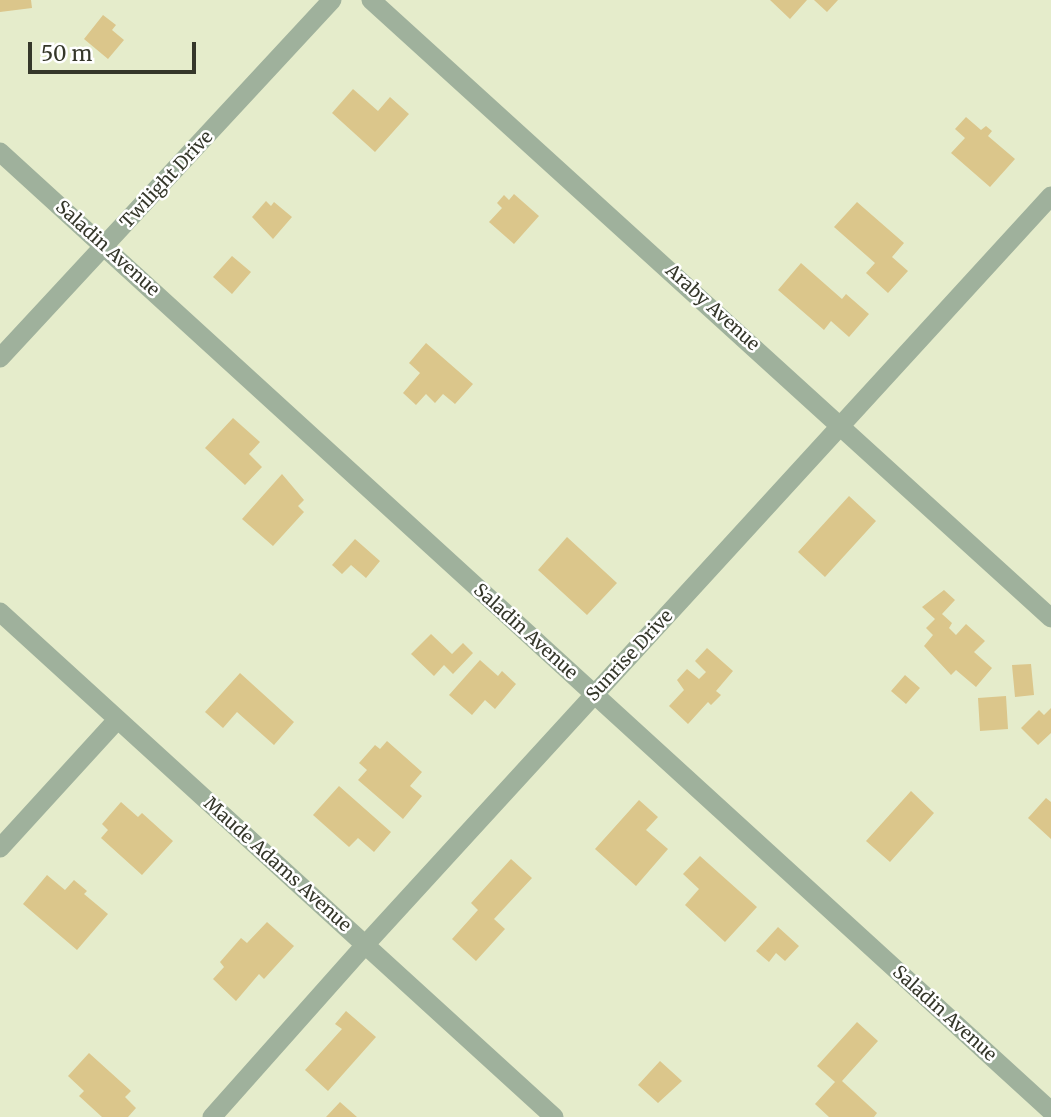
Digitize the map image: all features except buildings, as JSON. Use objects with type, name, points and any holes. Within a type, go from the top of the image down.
[{"type":"street","name":"Twilight Drive","points":[[0,358],[105,248],[332,0]]},
{"type":"street","name":"Araby Avenue","points":[[370,0],[1051,618]]},
{"type":"street","name":"Saladin Avenue","points":[[0,152],[1051,1111]]},
{"type":"street","name":"Sunrise Drive","points":[[212,1117],[365,945],[1051,196]]},
{"type":"street","name":"Maude Adams Avenue","points":[[0,612],[554,1117]]},
{"type":"street","points":[[0,848],[117,720]]}]
